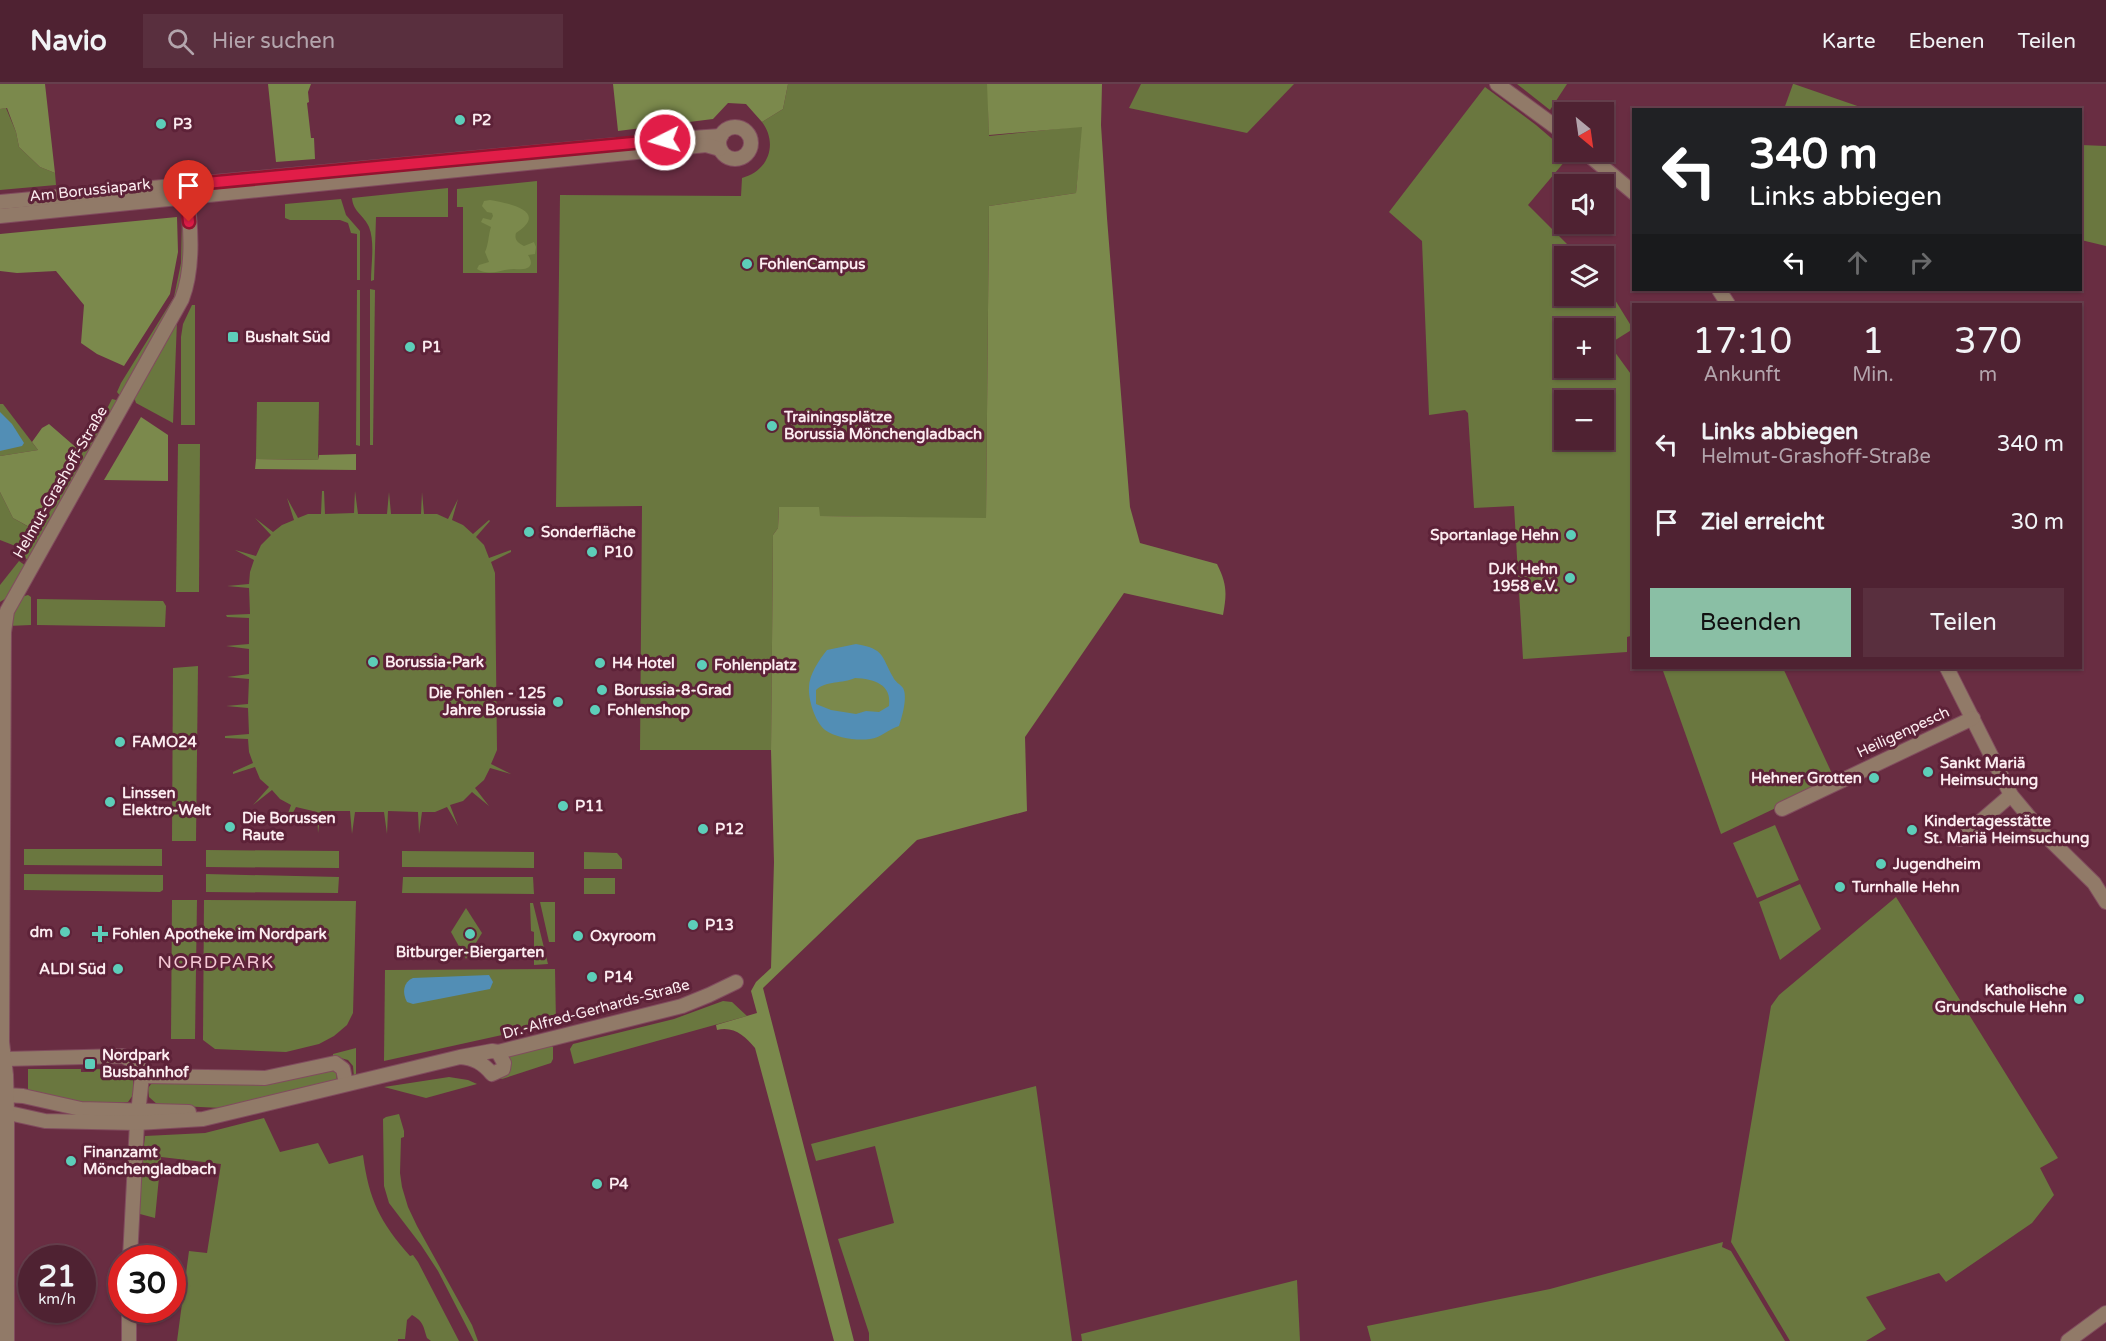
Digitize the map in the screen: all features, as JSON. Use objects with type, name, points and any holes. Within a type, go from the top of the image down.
[{"type":"street","points":[[1497,84],[1554,127]]},
{"type":"street","name":"Am Borussiapark","points":[[0,202],[186,191],[721,142]]},
{"type":"street","points":[[1598,162],[1632,191]]},
{"type":"street","name":"Am Borussiapark","points":[[0,216],[186,191]]},
{"type":"street","name":"Helmut-Grashoff-Straße","points":[[7,1341],[3,1091],[5,1059],[2,1041],[3,610],[182,299],[189,274],[189,222],[186,191]]},
{"type":"street","name":"Heiligenpesch","points":[[1948,669],[2011,795],[2041,831],[2094,883],[2106,902]]},
{"type":"street","name":"Heiligenpesch","points":[[1782,809],[1972,718]]},
{"type":"street","points":[[1960,839],[2011,795]]},
{"type":"street","points":[[2094,883],[2106,875]]},
{"type":"street","name":"Dr.-Alfred-Gerhards-Straße","points":[[3,1091],[81,1109],[138,1116],[203,1119],[460,1057],[498,1052],[682,1006],[736,982]]},
{"type":"street","name":"Dr.-Alfred-Gerhards-Straße","points":[[460,1057],[477,1060],[485,1065],[492,1074],[498,1073],[504,1063],[498,1052]]},
{"type":"street","points":[[5,1059],[123,1056],[138,1064],[142,1076],[131,1245]]},
{"type":"street","name":"Helmut-Grashoff-Straße","points":[[0,1076],[5,1059]]},
{"type":"street","points":[[142,1076],[265,1078],[335,1063],[343,1068],[346,1084]]},
{"type":"street","name":"Dr.-Alfred-Gerhards-Straße","points":[[4,1112],[45,1121],[138,1116]]},
{"type":"street","points":[[2068,1341],[2106,1313]]},
{"type":"street","points":[[129,1323],[129,1341]]},
{"type":"green space","points":[[0,84],[45,84],[55,173],[40,167],[19,147],[7,108],[0,109]]},
{"type":"green space","points":[[268,84],[311,84],[307,103],[311,138],[314,138],[315,159],[276,162]]},
{"type":"green space","points":[[613,84],[788,84],[783,109],[762,122],[746,104],[728,103],[713,119],[618,131]]},
{"type":"green space","name":"Trainingsplätze Borussia Mönchengladbach","points":[[788,84],[988,84],[989,136],[1083,126],[1076,193],[989,206],[986,519],[819,516],[819,507],[779,507],[778,528],[773,535],[771,750],[640,750],[642,506],[556,507],[560,195],[741,196],[742,178],[759,169],[768,155],[769,139],[762,122],[783,109]]},
{"type":"green space","points":[[987,84],[1102,84],[1101,125],[1107,218],[1130,507],[1140,543],[1217,564],[1223,577],[1225,601],[1223,615],[1124,593],[1025,737],[1027,811],[917,840],[763,988],[854,1341],[834,1341],[755,1048],[739,1033],[729,1029],[717,1030],[716,1025],[757,1013],[751,991],[756,982],[771,968],[774,862],[771,750],[773,535],[778,528],[779,507],[819,507],[820,516],[986,518],[989,206],[1076,193],[1082,127],[989,135]]},
{"type":"green space","points":[[1141,84],[1294,84],[1247,133],[1129,108]]},
{"type":"green space","points":[[1517,84],[1567,84],[1550,110]]},
{"type":"green space","points":[[1794,84],[1863,108],[1784,108]]},
{"type":"green space","points":[[1485,87],[1554,140],[1554,162],[1564,162],[1528,205],[1554,231],[1554,234],[1557,234],[1569,246],[1554,246],[1554,306],[1614,306],[1614,298],[1632,327],[1614,341],[1614,318],[1554,318],[1554,378],[1614,378],[1614,351],[1632,376],[1632,636],[1627,637],[1627,652],[1523,659],[1514,506],[1474,508],[1468,413],[1465,410],[1429,415],[1422,241],[1389,212]]},
{"type":"green space","points":[[6,108],[16,132],[19,147],[40,167],[55,173],[56,185],[0,190],[0,109]]},
{"type":"green space","points":[[2082,145],[2106,146],[2106,246],[2082,240]]},
{"type":"green space","points":[[537,181],[537,273],[463,273],[463,207],[457,207],[457,189]]},
{"type":"green space","points":[[448,188],[448,217],[376,217],[374,280],[371,281],[371,233],[367,223],[354,207],[352,198]]},
{"type":"green space","points":[[341,199],[346,215],[360,231],[360,280],[357,280],[357,234],[351,233],[348,223],[340,220],[290,220],[285,218],[285,204]]},
{"type":"green space","points":[[490,200],[515,206],[527,214],[529,219],[516,233],[516,238],[524,246],[534,242],[536,247],[535,254],[528,255],[531,263],[528,268],[491,273],[477,269],[479,265],[489,262],[485,252],[491,227],[481,222],[483,218],[491,220],[493,216],[482,206],[484,201]]},
{"type":"green space","points":[[182,215],[184,215],[185,248],[182,287],[121,397],[117,392],[121,383],[174,297],[181,263]]},
{"type":"green space","points":[[177,217],[178,252],[170,294],[124,366],[97,354],[81,343],[84,305],[56,271],[17,273],[0,271],[0,234]]},
{"type":"green space","points":[[370,289],[375,290],[373,445],[370,445]]},
{"type":"green space","points":[[357,290],[360,290],[360,446],[356,445]]},
{"type":"green space","points":[[192,305],[195,305],[195,425],[181,425],[181,337],[183,324]]},
{"type":"green space","points":[[177,321],[173,423],[136,403],[134,397]]},
{"type":"green space","points":[[112,399],[120,401],[82,466],[79,465],[77,461]]},
{"type":"green space","points":[[257,402],[319,402],[318,460],[256,459]]},
{"type":"green space","points":[[0,404],[3,404],[38,450],[0,456]]},
{"type":"green space","points":[[141,417],[168,435],[168,481],[104,480]]},
{"type":"green space","points":[[49,424],[79,450],[33,529],[13,518],[0,492],[0,456],[38,450],[32,442],[42,428]]},
{"type":"green space","points":[[178,444],[200,444],[199,592],[176,592]]},
{"type":"green space","points":[[356,454],[356,470],[255,469],[256,459],[318,460],[319,455]]},
{"type":"green space","points":[[72,468],[80,471],[28,561],[24,556],[62,491]]},
{"type":"green space","name":"Borussia-Park","points":[[322,491],[324,491],[325,514],[354,513],[355,491],[358,514],[387,514],[389,492],[391,514],[421,514],[422,492],[424,514],[437,514],[448,519],[458,499],[452,520],[463,525],[473,534],[490,521],[476,537],[484,545],[489,558],[511,550],[491,562],[495,573],[497,750],[491,764],[511,774],[490,768],[484,780],[475,788],[489,806],[472,792],[463,801],[450,805],[458,826],[447,807],[435,812],[422,812],[419,834],[418,812],[388,811],[387,834],[384,812],[355,812],[352,834],[350,811],[321,811],[318,833],[317,812],[296,807],[286,826],[284,825],[291,805],[280,799],[272,790],[253,805],[269,787],[260,779],[255,767],[233,774],[253,763],[248,739],[225,738],[225,736],[249,734],[248,708],[226,706],[248,704],[249,679],[227,677],[249,674],[249,649],[226,646],[249,644],[249,618],[227,617],[226,615],[250,614],[249,588],[227,586],[249,584],[254,560],[235,550],[256,556],[261,545],[271,535],[255,518],[273,532],[294,520],[287,498],[298,518],[308,514],[321,514]]},
{"type":"green space","points":[[0,492],[13,518],[29,527],[18,547],[0,540]]},
{"type":"green space","points":[[19,561],[26,566],[8,597],[0,602],[0,585]]},
{"type":"green space","points":[[28,595],[31,597],[31,625],[8,626],[13,607],[21,597]]},
{"type":"green space","points":[[37,599],[163,601],[166,606],[165,627],[37,625]]},
{"type":"green space","points":[[198,666],[196,841],[172,841],[173,668]]},
{"type":"green space","points":[[1662,669],[1783,669],[1835,780],[1721,834]]},
{"type":"green space","points":[[1775,825],[1799,880],[1757,898],[1733,843]]},
{"type":"green space","points":[[24,849],[162,849],[162,866],[24,865]]},
{"type":"green space","points":[[206,850],[339,851],[339,868],[206,867]]},
{"type":"green space","points":[[402,851],[534,852],[534,868],[402,867]]},
{"type":"green space","points":[[584,852],[617,853],[622,859],[622,869],[584,869]]},
{"type":"green space","points":[[24,874],[163,875],[163,890],[160,892],[24,890]]},
{"type":"green space","points":[[206,874],[339,877],[338,893],[206,892]]},
{"type":"green space","points":[[403,877],[533,877],[534,894],[402,893]]},
{"type":"green space","points":[[584,878],[615,878],[615,894],[584,894]]},
{"type":"green space","points":[[1800,884],[1821,929],[1780,960],[1759,902]]},
{"type":"green space","points":[[1896,897],[2058,1158],[2040,1168],[2054,1195],[2032,1223],[1946,1282],[1939,1273],[1866,1297],[1886,1329],[1866,1341],[1790,1341],[1731,1242],[1771,1006],[1779,995]]},
{"type":"green space","points":[[172,900],[197,900],[195,1039],[171,1039]]},
{"type":"green space","points":[[204,900],[356,901],[353,1013],[347,1025],[334,1036],[319,1044],[286,1052],[215,1049],[203,1040]]},
{"type":"green space","points":[[540,902],[555,902],[555,942],[549,942]]},
{"type":"green space","points":[[530,903],[533,903],[548,964],[534,965],[534,932],[531,931]]},
{"type":"green space","points":[[466,908],[482,933],[466,959],[451,932]]},
{"type":"green space","points":[[555,969],[556,1023],[384,1061],[385,970]]},
{"type":"green space","points":[[723,1001],[732,1002],[747,1016],[574,1064],[570,1049],[573,1044],[674,1019]]},
{"type":"green space","points":[[553,1047],[553,1059],[551,1063],[502,1079],[499,1077],[507,1056]]},
{"type":"green space","points":[[356,1048],[356,1077],[354,1077],[353,1066],[348,1060],[333,1056],[333,1054]]},
{"type":"green space","points":[[28,1069],[81,1069],[81,1072],[94,1072],[95,1069],[123,1070],[133,1080],[133,1095],[128,1102],[117,1103],[117,1105],[79,1104],[28,1091]]},
{"type":"green space","points":[[336,1070],[337,1081],[221,1108],[158,1105],[149,1097],[148,1088],[156,1082]]},
{"type":"green space","points":[[449,1077],[477,1084],[426,1098],[384,1087]]},
{"type":"green space","points":[[1036,1086],[1072,1341],[869,1341],[869,1333],[838,1239],[894,1223],[875,1146],[816,1161],[811,1144]]},
{"type":"green space","points":[[399,1114],[404,1131],[404,1137],[401,1138],[400,1173],[408,1207],[472,1325],[478,1341],[474,1341],[438,1271],[389,1203],[384,1186],[383,1119]]},
{"type":"green space","points":[[264,1118],[280,1152],[318,1143],[329,1164],[363,1155],[369,1185],[378,1210],[400,1244],[418,1262],[459,1341],[431,1341],[427,1338],[421,1322],[412,1315],[407,1320],[405,1339],[398,1339],[398,1341],[177,1341],[179,1323],[186,1323],[186,1274],[189,1251],[207,1253],[221,1164],[161,1157],[155,1218],[140,1214],[137,1209],[145,1136],[205,1133]]},
{"type":"green space","points":[[1723,1242],[1722,1247],[1731,1251],[1785,1341],[1371,1341],[1367,1326],[1550,1289]]},
{"type":"green space","points":[[1297,1280],[1300,1341],[1082,1341],[1081,1334]]},
{"type":"water","points":[[0,412],[12,424],[24,443],[22,446],[0,451]]},
{"type":"water","points":[[856,644],[872,648],[881,654],[894,679],[903,688],[905,696],[899,726],[874,738],[859,740],[835,735],[821,726],[813,710],[809,682],[827,650]],"holes":[[[855,678],[875,681],[885,688],[888,692],[889,706],[879,712],[866,711],[856,714],[831,710],[816,704],[816,690],[820,687]]]},
{"type":"water","points":[[489,975],[493,982],[490,989],[413,1004],[407,1002],[404,995],[405,985],[413,978]]},
{"type":"place","name":"P2","points":[[460,120]]},
{"type":"place","name":"P3","points":[[161,124]]},
{"type":"place","name":"FohlenCampus","points":[[747,264]]},
{"type":"place","name":"Bushalt Süd","points":[[233,337]]},
{"type":"place","name":"P1","points":[[410,347]]},
{"type":"place","name":"Trainingsplätze Borussia Mönchengladbach","points":[[772,426]]},
{"type":"place","name":"Sonderfläche","points":[[529,532]]},
{"type":"place","name":"Sportanlage Hehn","points":[[1571,535]]},
{"type":"place","name":"P10","points":[[592,552]]},
{"type":"place","name":"DJK Hehn 1958 e.V.","points":[[1570,578]]},
{"type":"place","name":"Borussia-Park","points":[[373,662]]},
{"type":"place","name":"H4 Hotel","points":[[600,663]]},
{"type":"place","name":"Fohlenplatz","points":[[702,665]]},
{"type":"place","name":"Borussia-8-Grad","points":[[602,690]]},
{"type":"place","name":"Die Fohlen - 125 Jahre Borussia","points":[[558,702]]},
{"type":"place","name":"Fohlenshop","points":[[595,710]]},
{"type":"place","name":"FAMO24","points":[[120,742]]},
{"type":"place","name":"Sankt Mariä Heimsuchung","points":[[1928,772]]},
{"type":"place","name":"Hehner Grotten","points":[[1874,778]]},
{"type":"place","name":"Linssen Elektro-Welt","points":[[110,802]]},
{"type":"place","name":"P11","points":[[563,806]]},
{"type":"place","name":"Die Borussen Raute","points":[[230,827]]},
{"type":"place","name":"P12","points":[[703,829]]},
{"type":"place","name":"Kindertagesstätte St. Mariä Heimsuchung","points":[[1912,830]]},
{"type":"place","name":"Jugendheim","points":[[1881,864]]},
{"type":"place","name":"Turnhalle Hehn","points":[[1840,887]]},
{"type":"place","name":"P13","points":[[693,925]]},
{"type":"place","name":"dm","points":[[65,932]]},
{"type":"place","name":"Fohlen Apotheke im Nordpark","points":[[100,934]]},
{"type":"place","name":"Bitburger-Biergarten","points":[[470,934]]},
{"type":"place","name":"Oxyroom","points":[[578,936]]},
{"type":"place","name":"ALDI Süd","points":[[118,969]]},
{"type":"place","name":"P14","points":[[592,977]]},
{"type":"place","name":"Katholische Grundschule Hehn","points":[[2079,999]]},
{"type":"place","name":"Nordpark Busbahnhof","points":[[90,1064]]},
{"type":"place","name":"Finanzamt Mönchengladbach","points":[[71,1161]]},
{"type":"place","name":"P4","points":[[597,1184]]},
{"type":"district","name":"NORDPARK","points":[[216,962]]},
{"type":"route","points":[[189,222],[185,185],[665,140]]}]
